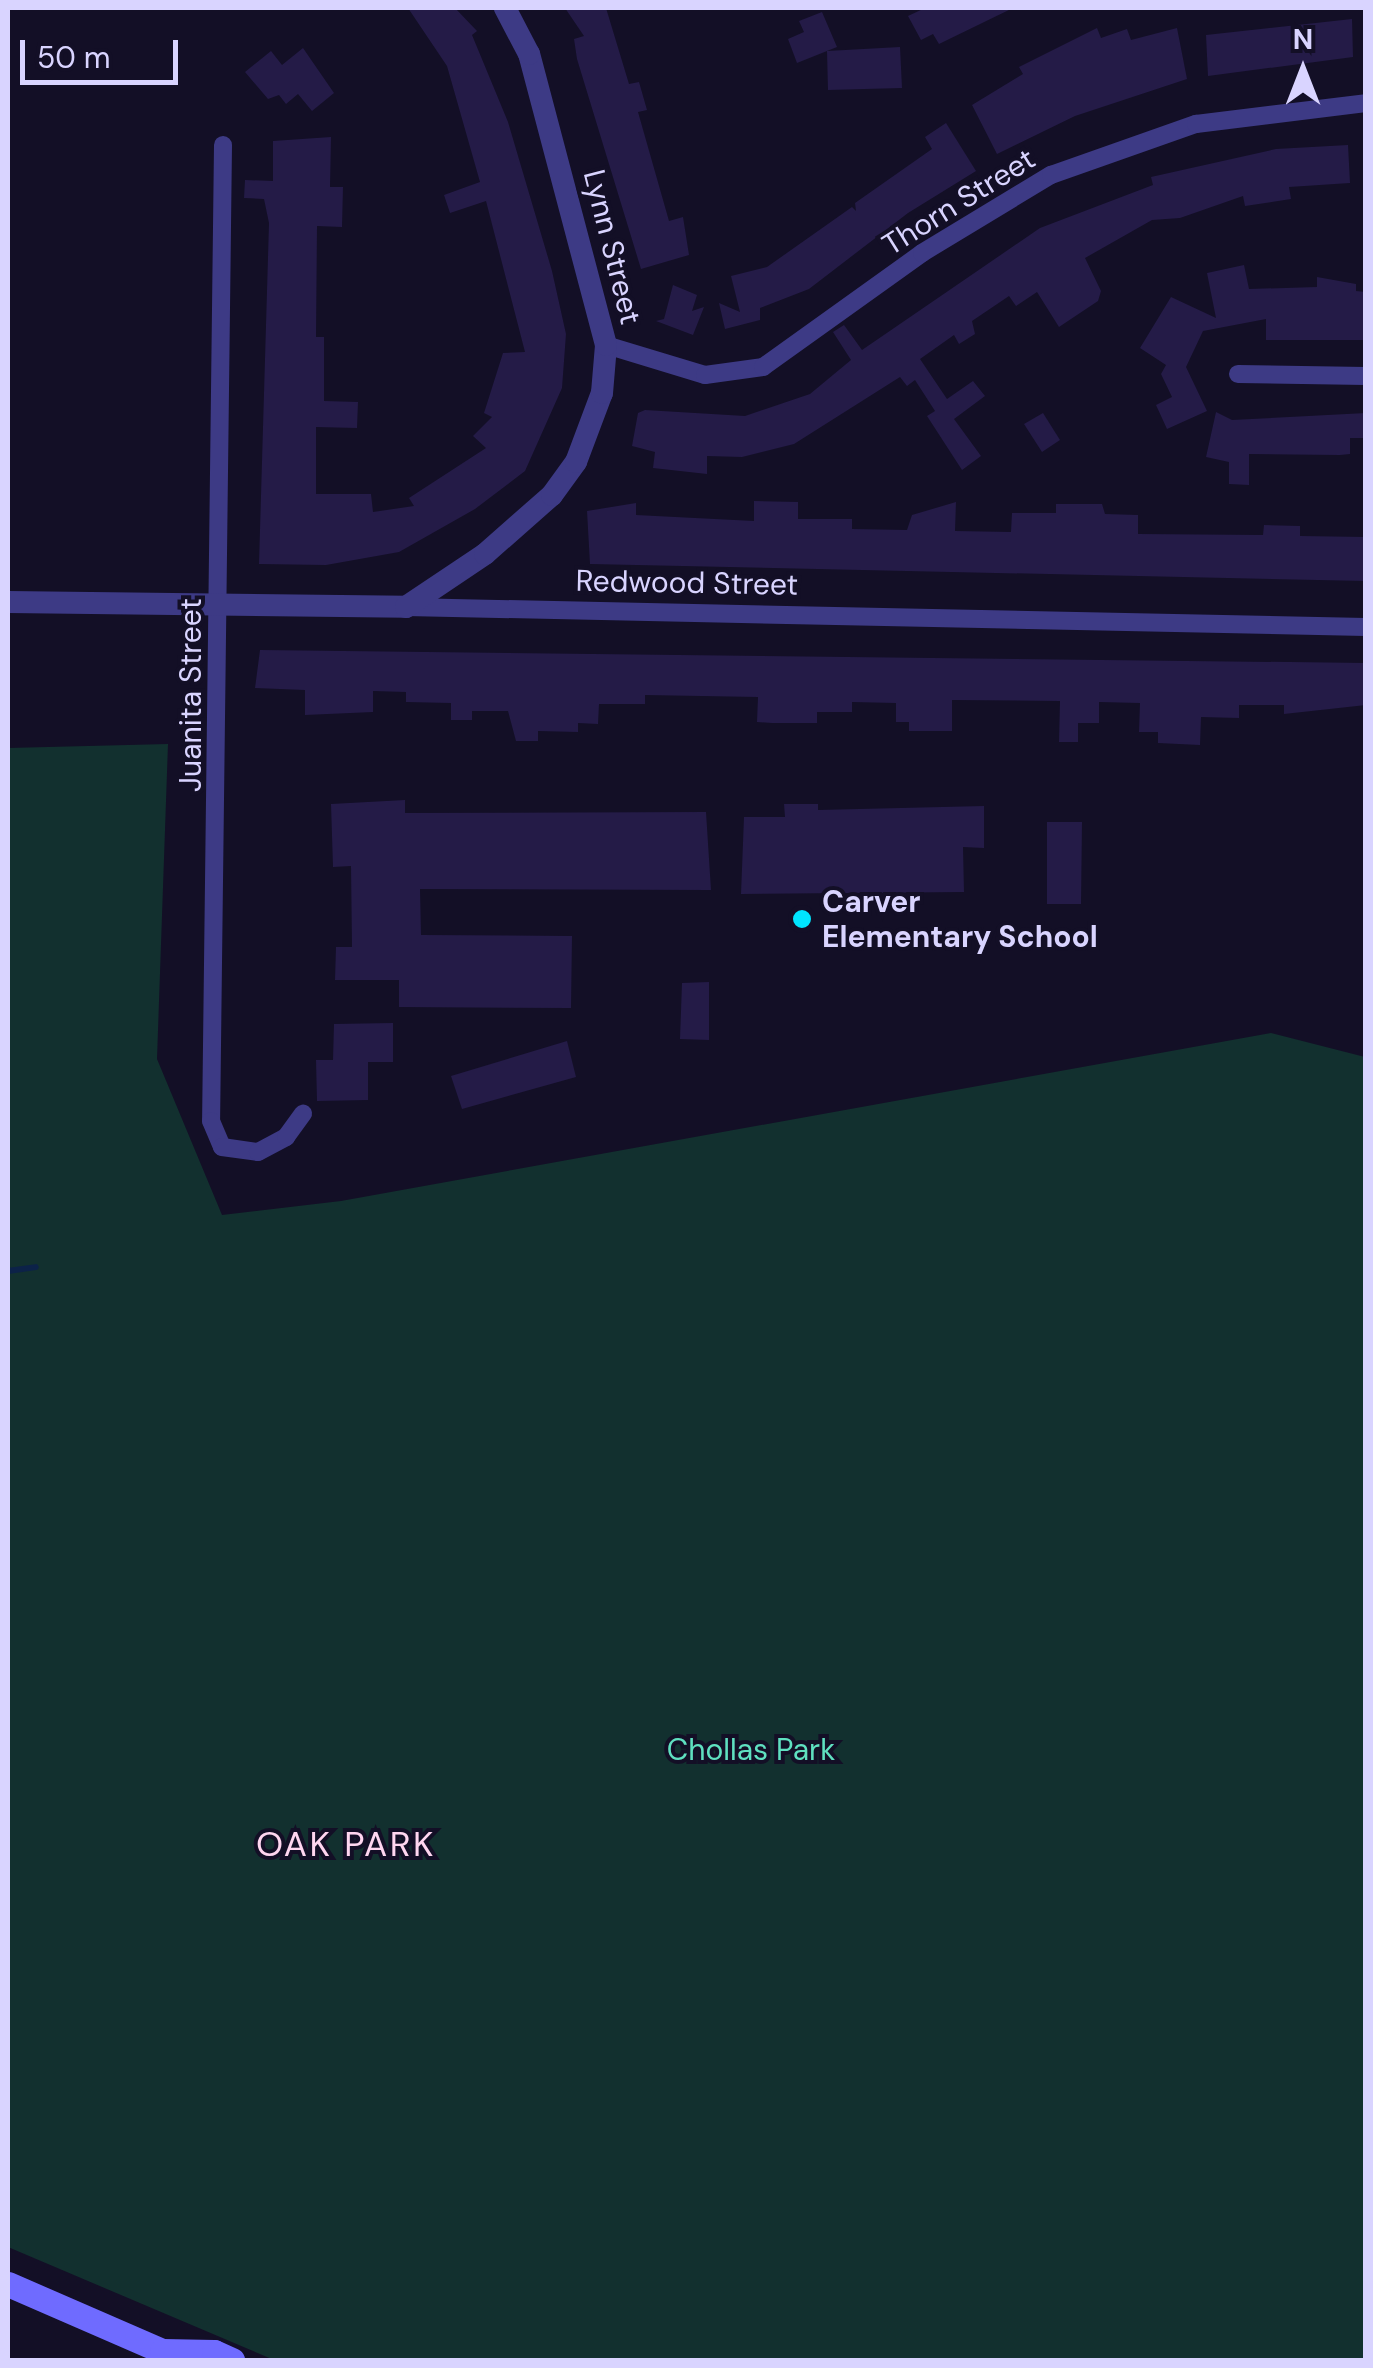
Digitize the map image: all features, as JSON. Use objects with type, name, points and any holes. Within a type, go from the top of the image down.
[{"type":"main road","points":[[8,2284],[165,2356],[214,2352],[232,2360]]},
{"type":"street","name":"Lynn Street","points":[[406,607],[485,554],[552,495],[576,462],[602,393],[606,345],[530,54],[505,8]]},
{"type":"street","name":"Thorn Street","points":[[606,345],[705,375],[763,367],[922,253],[1050,175],[1196,124],[1366,103]]},
{"type":"street","name":"Juanita Street","points":[[223,145],[211,1121],[222,1147],[258,1152],[286,1138],[303,1114]]},
{"type":"street","points":[[1238,374],[1366,376]]},
{"type":"street","name":"Redwood Street","points":[[8,602],[1366,627]]},
{"type":"green space","name":"Chollas Park","points":[[168,744],[157,1059],[222,1215],[341,1201],[1271,1033],[1365,1057],[1365,2360],[274,2360],[8,2247],[8,748]]},
{"type":"building","points":[[408,8],[455,8],[477,31],[472,35],[508,122],[552,271],[566,334],[562,388],[525,471],[475,509],[399,552],[326,565],[259,564],[269,223],[264,199],[244,198],[245,180],[273,181],[273,141],[331,137],[330,187],[343,187],[342,227],[317,226],[316,337],[324,337],[324,401],[358,402],[357,428],[316,427],[316,494],[371,494],[373,512],[414,506],[409,498],[486,448],[473,436],[492,417],[484,413],[503,353],[525,352],[486,201],[450,213],[444,195],[480,182],[447,66]]},
{"type":"building","points":[[565,8],[606,8],[629,84],[639,82],[647,110],[638,112],[669,221],[683,217],[689,255],[641,269],[577,59],[574,39],[584,36]]},
{"type":"building","points":[[925,8],[1013,8],[939,44],[933,34],[921,40],[908,16]]},
{"type":"building","points":[[822,12],[837,47],[797,63],[788,39],[804,32],[799,21]]},
{"type":"building","points":[[1352,19],[1353,57],[1208,76],[1206,35]]},
{"type":"building","points":[[1097,28],[1101,38],[1127,29],[1131,40],[1177,28],[1187,79],[1075,116],[997,154],[972,105],[1023,74],[1019,67]]},
{"type":"building","points":[[900,47],[902,88],[828,90],[827,51]]},
{"type":"building","points":[[303,48],[334,93],[312,111],[298,94],[286,104],[279,95],[268,99],[245,72],[271,51],[282,65]]},
{"type":"building","points":[[946,123],[976,171],[908,213],[809,289],[760,308],[760,320],[725,329],[719,303],[740,312],[731,276],[767,267],[852,207],[856,211],[855,203],[932,149],[925,137]]},
{"type":"building","points":[[1348,145],[1350,183],[1289,187],[1291,199],[1245,206],[1243,196],[1180,218],[1152,220],[1085,258],[1101,291],[1098,301],[1059,327],[1037,292],[1016,306],[1009,296],[972,321],[975,334],[959,344],[954,335],[920,359],[947,399],[973,381],[985,396],[954,419],[981,456],[962,470],[927,416],[935,411],[915,380],[907,386],[900,377],[794,444],[742,457],[707,456],[707,474],[653,468],[655,452],[632,446],[638,413],[645,410],[745,416],[810,394],[851,360],[833,332],[844,325],[862,350],[1040,228],[1153,185],[1151,177],[1276,149]]},
{"type":"building","points":[[1244,265],[1249,289],[1317,287],[1317,277],[1356,284],[1356,291],[1366,292],[1366,340],[1266,340],[1266,319],[1203,331],[1186,367],[1207,411],[1167,429],[1156,405],[1172,397],[1161,374],[1166,365],[1140,348],[1171,297],[1216,318],[1207,273]]},
{"type":"building","points":[[673,285],[697,295],[692,311],[704,307],[693,335],[656,321],[664,319]]},
{"type":"building","points":[[1216,412],[1232,420],[1366,413],[1366,438],[1350,438],[1350,454],[1249,454],[1249,485],[1229,484],[1229,462],[1206,457]]},
{"type":"building","points":[[1043,413],[1060,440],[1042,452],[1024,424]]},
{"type":"building","points":[[754,501],[798,502],[798,519],[852,519],[852,529],[907,530],[912,515],[956,502],[955,531],[1011,532],[1012,513],[1056,513],[1056,504],[1102,504],[1105,514],[1138,515],[1138,534],[1263,535],[1264,525],[1300,526],[1300,536],[1366,537],[1366,581],[590,564],[587,511],[636,503],[636,515],[754,521]]},
{"type":"building","points":[[260,650],[1366,663],[1366,705],[1284,714],[1284,705],[1239,705],[1239,718],[1201,717],[1200,745],[1158,743],[1158,732],[1139,732],[1140,703],[1099,702],[1099,723],[1078,723],[1078,742],[1059,742],[1060,701],[952,700],[952,731],[909,731],[909,722],[896,722],[896,703],[852,702],[852,712],[817,712],[817,723],[772,723],[757,722],[758,697],[645,695],[645,704],[599,704],[598,724],[578,723],[578,732],[538,731],[538,741],[516,741],[508,711],[472,711],[472,720],[451,720],[451,703],[406,702],[406,692],[373,691],[373,712],[305,715],[305,690],[255,688]]},
{"type":"building","points":[[405,800],[405,813],[706,812],[711,890],[420,889],[421,935],[572,936],[571,1008],[399,1007],[399,980],[335,980],[336,947],[352,947],[351,866],[333,867],[331,804]]},
{"type":"building","points":[[784,804],[818,804],[818,810],[984,806],[984,848],[963,847],[964,892],[741,894],[744,817],[785,817]]},
{"type":"building","points":[[1047,822],[1082,822],[1081,904],[1047,904]]},
{"type":"building","points":[[709,982],[709,1040],[680,1039],[682,983]]},
{"type":"building","points":[[393,1023],[393,1062],[368,1062],[368,1100],[317,1101],[316,1060],[333,1060],[334,1024]]},
{"type":"building","points":[[567,1041],[576,1077],[462,1109],[451,1076]]},
{"type":"waterway","points":[[8,1271],[36,1267]]},
{"type":"place","name":"Carver Elementary School","points":[[802,919]]},
{"type":"district","name":"OAK PARK","points":[[346,1844]]}]
